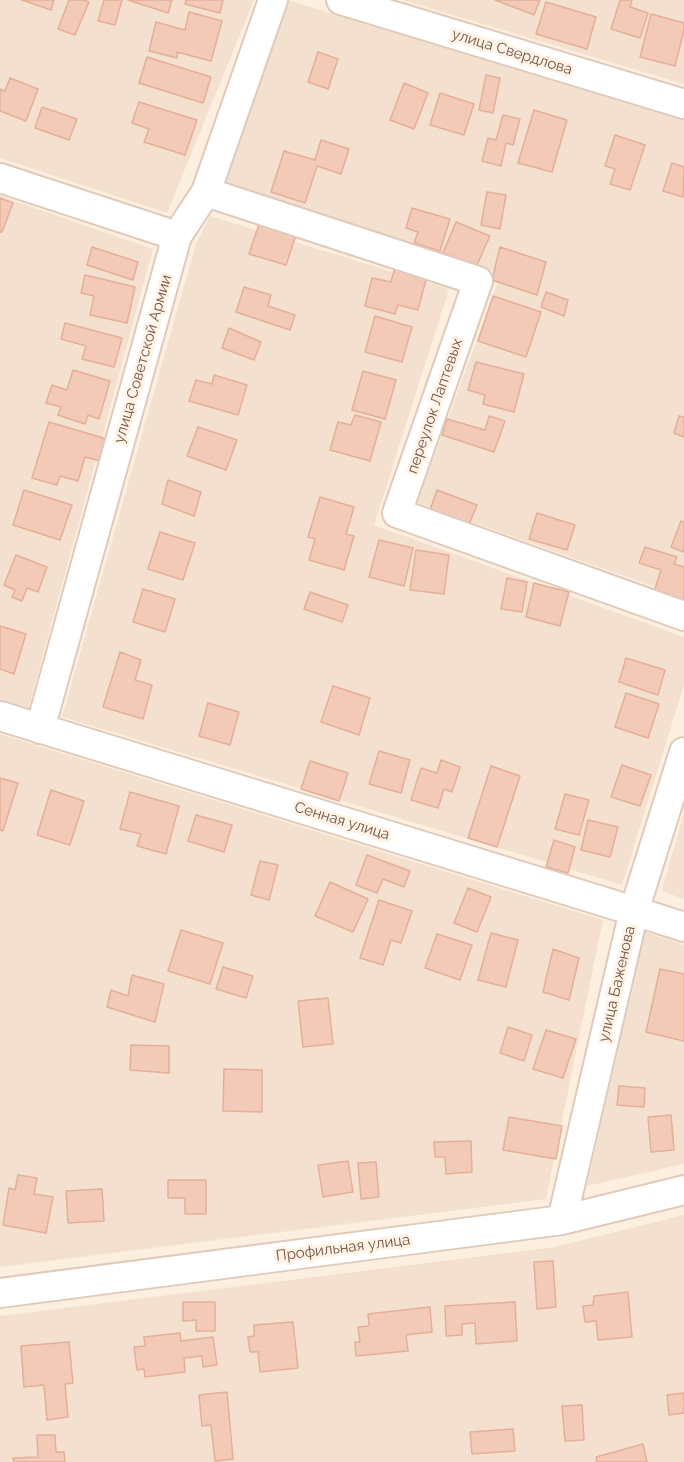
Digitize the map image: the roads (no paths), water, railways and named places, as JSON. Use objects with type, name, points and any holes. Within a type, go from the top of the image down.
[{"type":"street","name":"улица Советской Армии","points":[[40,729],[177,236],[206,192],[273,0]]},
{"type":"street","name":"улица Свердлова","points":[[341,0],[684,104]]},
{"type":"street","points":[[0,177],[177,236]]},
{"type":"street","name":"переулок Лаптевых","points":[[206,192],[478,281],[397,513],[684,616]]},
{"type":"street","name":"Сенная улица","points":[[0,716],[684,927]]},
{"type":"street","name":"улица Баженова","points":[[561,1220],[634,911],[684,752]]},
{"type":"street","name":"Профильная улица","points":[[0,1293],[561,1220],[684,1190]]}]
